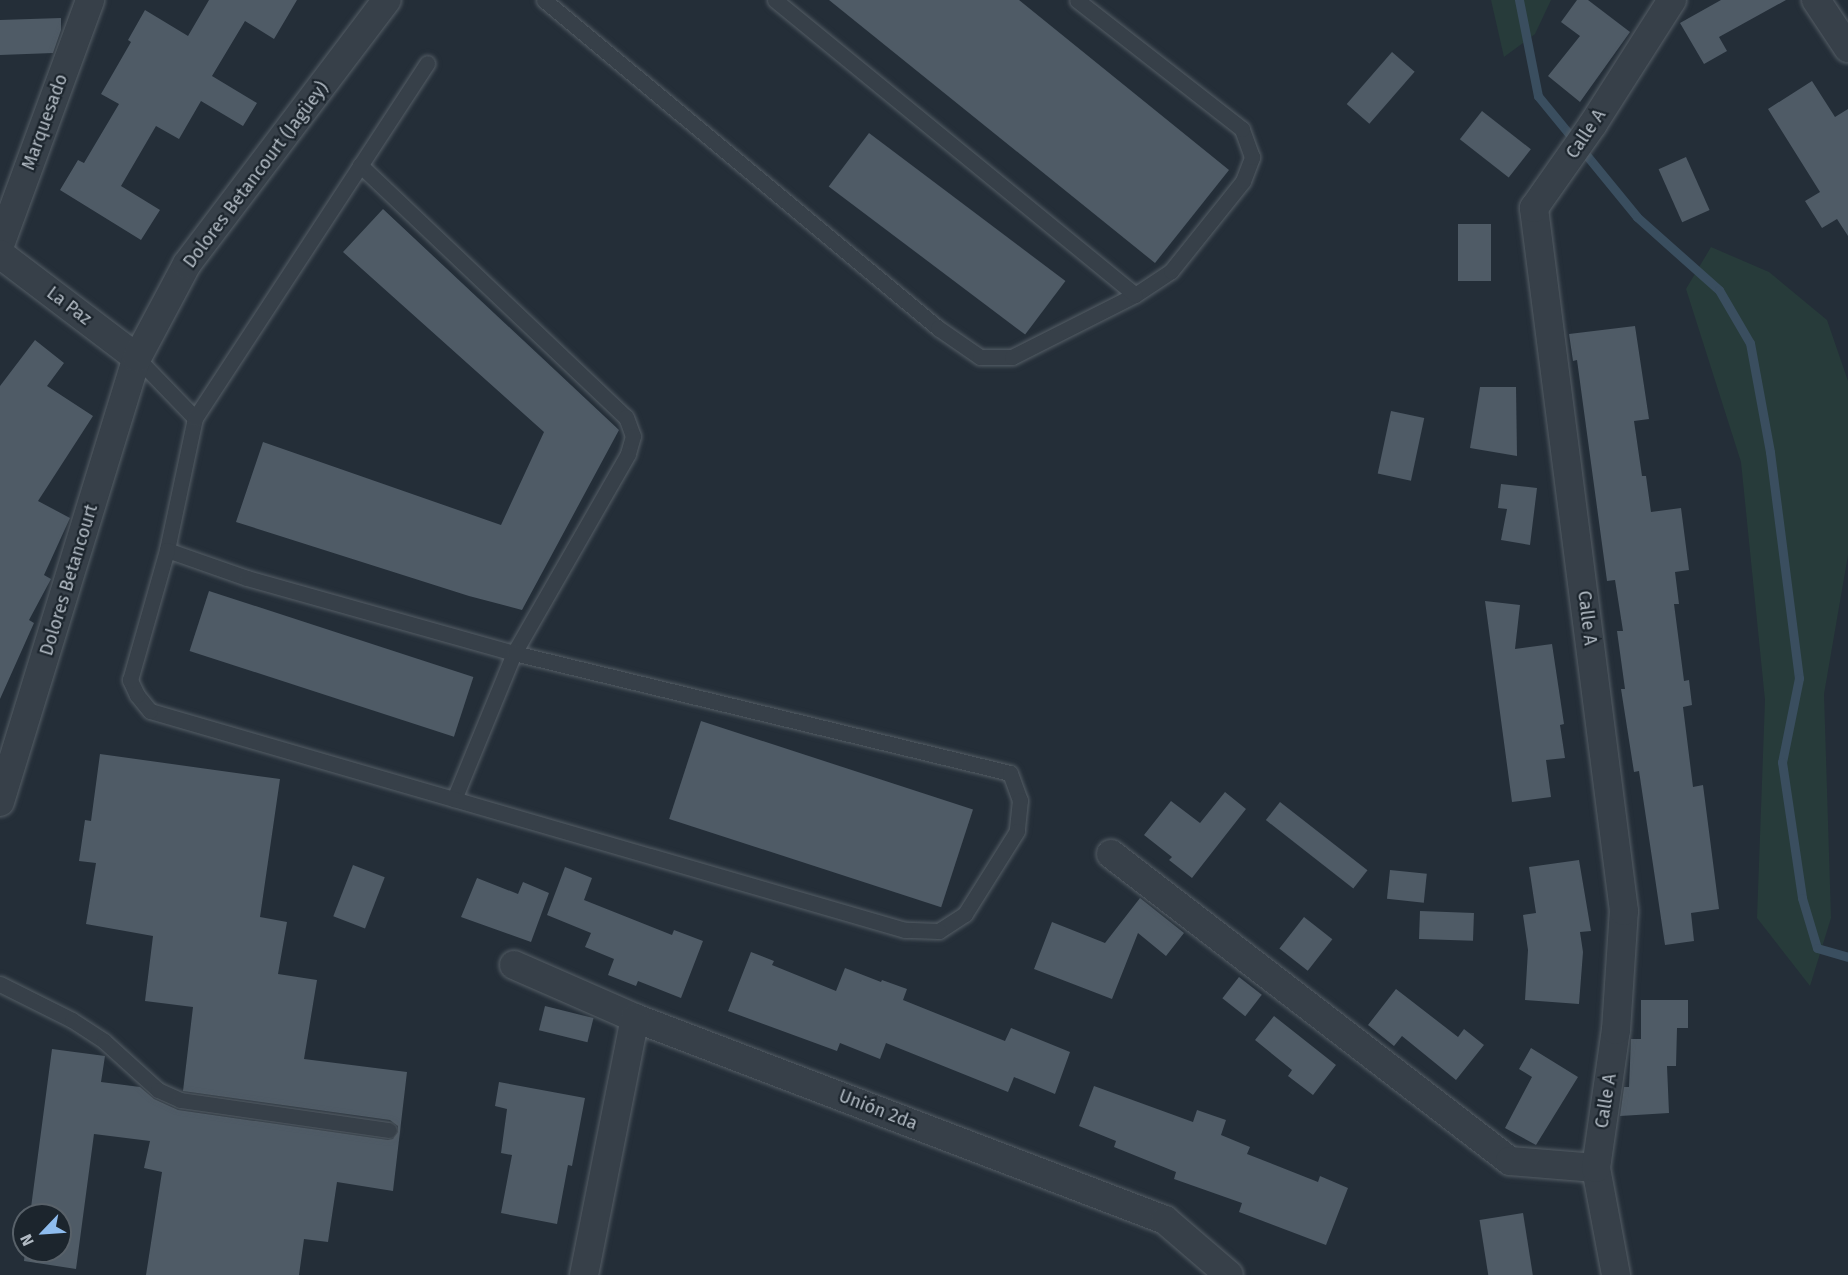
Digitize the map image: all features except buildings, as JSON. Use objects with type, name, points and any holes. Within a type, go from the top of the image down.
[{"type":"street","name":"Marquesado","points":[[0,245],[90,0]]},
{"type":"street","name":"Dolores Betancourt (Jagüey)","points":[[137,358],[187,264],[387,0]]},
{"type":"street","name":"Calle A","points":[[1616,1275],[1596,1168],[1616,1030],[1624,912],[1534,208],[1593,124],[1672,0]]},
{"type":"street","points":[[1816,0],[1848,48]]},
{"type":"street","name":"La Paz","points":[[0,254],[137,358]]},
{"type":"street","name":"Dolores Betancourt","points":[[0,802],[137,358]]},
{"type":"street","points":[[1110,854],[1510,1161],[1596,1168]]},
{"type":"street","name":"Unión 2da","points":[[514,965],[635,1018],[1165,1220],[1229,1275]]},
{"type":"street","points":[[584,1275],[635,1018]]},
{"type":"lane","points":[[544,0],[938,328],[980,357],[1012,357],[1135,295],[1171,271],[1243,181],[1252,157],[1242,129],[1077,0]]},
{"type":"lane","points":[[775,0],[1135,295]]},
{"type":"lane","points":[[167,550],[247,578],[514,653],[1010,773],[1020,800],[1017,831],[965,914],[939,931],[905,930],[150,711],[137,695],[130,680],[167,550],[195,418],[427,63]]},
{"type":"lane","points":[[360,165],[626,417],[633,436],[628,454],[514,653],[454,799]]},
{"type":"lane","points":[[137,358],[195,418]]},
{"type":"lane","points":[[0,984],[104,1041],[159,1090],[180,1100],[389,1130]]},
{"type":"green space","points":[[1491,0],[1551,0],[1535,34],[1504,57]]},
{"type":"green space","points":[[1711,247],[1769,272],[1827,320],[1848,381],[1848,555],[1824,694],[1831,918],[1810,986],[1757,918],[1765,700],[1741,462],[1686,289]]},
{"type":"waterway","points":[[1519,0],[1538,96],[1637,217],[1719,290],[1750,343],[1770,452],[1799,678],[1782,762],[1802,898],[1817,948],[1848,957]]}]
